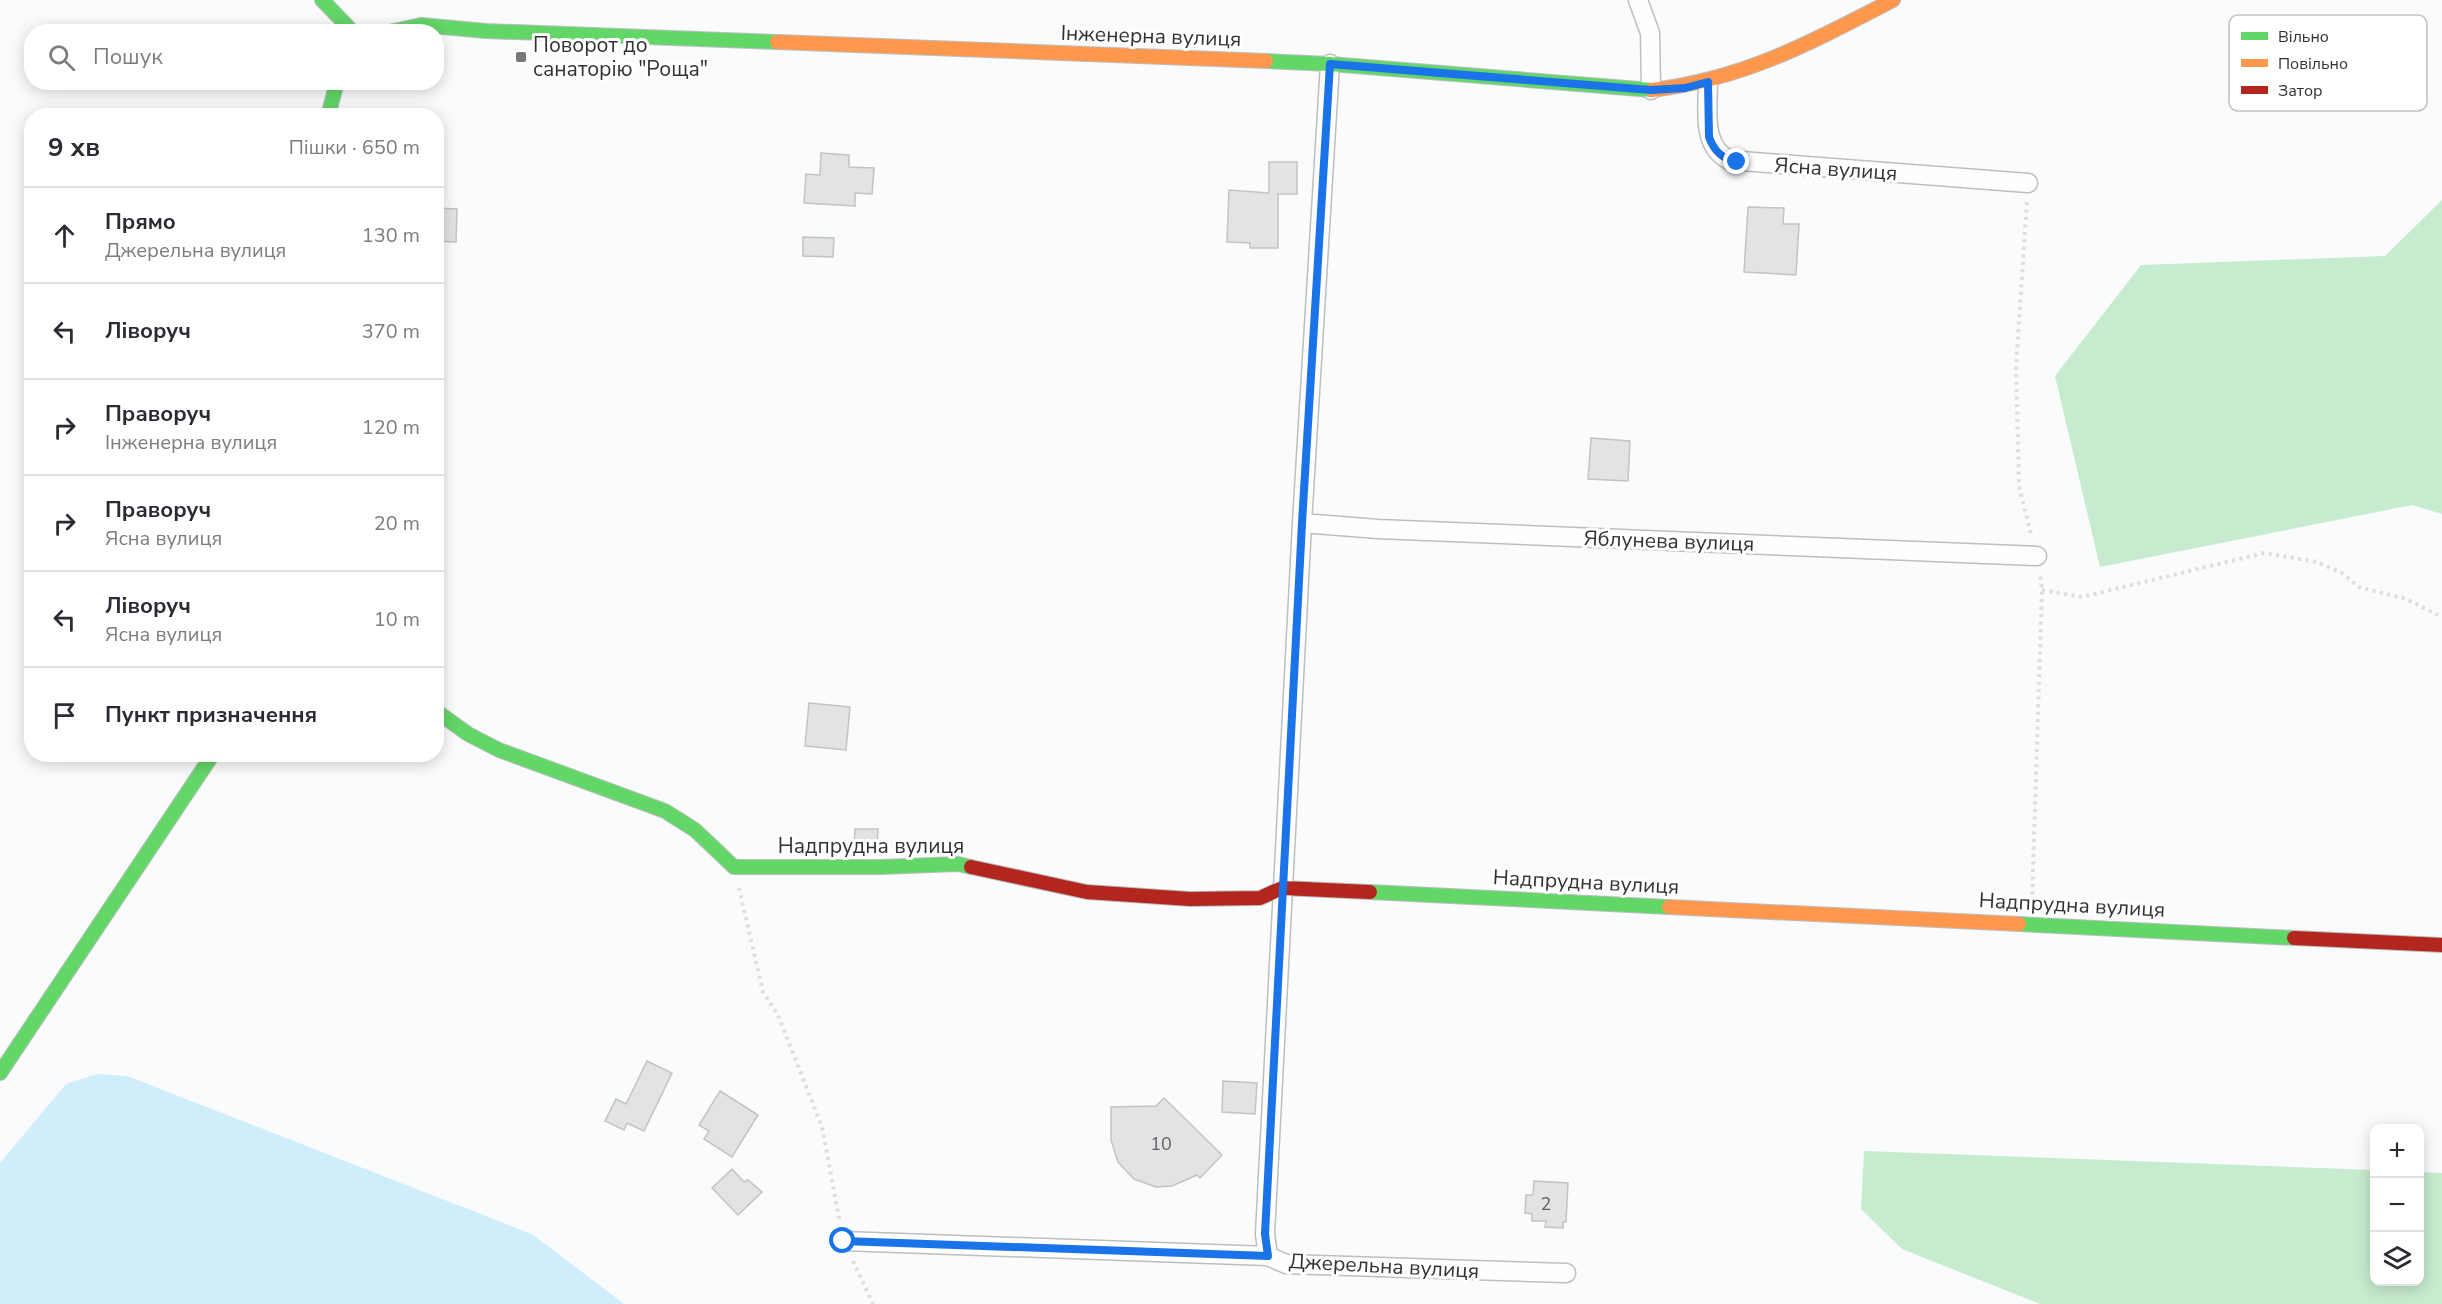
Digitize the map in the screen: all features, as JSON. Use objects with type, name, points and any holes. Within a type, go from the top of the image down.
[{"type":"street","points":[[322,0],[345,24]]},
{"type":"street","points":[[1638,0],[1650,33],[1651,90]]},
{"type":"street","name":"Інженерна вулиця","points":[[444,27],[510,32],[1330,64],[1651,90],[1685,88],[1780,58],[1893,0]]},
{"type":"street","points":[[1268,1256],[1266,1222],[1282,888],[1330,64]]},
{"type":"street","name":"Ясна вулиця","points":[[1708,82],[1709,137],[1716,151],[1729,160],[2028,183]]},
{"type":"street","points":[[330,108],[335,90]]},
{"type":"street","name":"Яблунева вулиця","points":[[1302,523],[1390,530],[2037,556]]},
{"type":"street","points":[[444,717],[468,734],[499,750],[665,811],[695,830],[734,867]]},
{"type":"street","points":[[0,1073],[208,762]]},
{"type":"street","name":"Надпрудна вулиця","points":[[734,867],[881,867],[958,864],[1087,891],[1190,899],[1260,898],[1282,888],[2442,945]]},
{"type":"street","name":"Джерельна вулиця","points":[[843,1241],[1268,1256],[1286,1264],[1566,1273]]},
{"type":"path","points":[[2042,590],[2082,597],[2264,553],[2317,562],[2342,573],[2359,586],[2406,599],[2442,617]]},
{"type":"path","points":[[734,867],[763,992],[778,1015],[822,1127],[843,1241],[873,1304]]},
{"type":"green space","points":[[2442,200],[2442,514],[2412,505],[2100,567],[2055,376],[2141,265],[2385,256]]},
{"type":"green space","points":[[1864,1151],[2370,1170],[2370,1286],[2424,1286],[2424,1172],[2442,1173],[2442,1304],[2040,1304],[1902,1249],[1861,1209]]},
{"type":"water","points":[[97,1074],[127,1076],[532,1234],[624,1304],[0,1304],[0,1163],[66,1084]]},
{"type":"building","points":[[821,153],[849,155],[849,167],[874,168],[872,194],[855,193],[855,206],[804,203],[806,174],[820,175]]},
{"type":"building","points":[[1269,162],[1297,162],[1297,194],[1278,194],[1278,248],[1250,248],[1250,243],[1227,242],[1229,190],[1269,193]]},
{"type":"building","points":[[1748,207],[1784,208],[1783,224],[1799,224],[1796,275],[1744,272]]},
{"type":"building","points":[[444,208],[457,209],[456,242],[444,241]]},
{"type":"building","points":[[803,237],[834,238],[833,257],[803,256]]},
{"type":"building","points":[[1591,438],[1630,441],[1628,481],[1588,479]]},
{"type":"building","points":[[809,703],[850,707],[846,750],[805,746]]},
{"type":"building","points":[[855,829],[878,829],[877,846],[854,845]]},
{"type":"building","points":[[647,1061],[672,1073],[644,1131],[627,1123],[624,1130],[605,1121],[616,1099],[626,1104]]},
{"type":"building","points":[[1223,1081],[1257,1083],[1255,1114],[1222,1112]]},
{"type":"building","points":[[720,1091],[758,1115],[732,1157],[704,1139],[709,1131],[699,1125]]},
{"type":"building","points":[[1164,1098],[1222,1155],[1200,1178],[1197,1175],[1172,1186],[1156,1187],[1134,1179],[1118,1162],[1111,1140],[1111,1107],[1156,1106]]},
{"type":"building","points":[[732,1169],[744,1182],[748,1180],[762,1192],[738,1215],[712,1188]]},
{"type":"building","points":[[1534,1181],[1568,1183],[1566,1222],[1563,1222],[1563,1228],[1545,1227],[1546,1221],[1532,1221],[1532,1214],[1525,1213],[1526,1195],[1533,1195]]},
{"type":"traffic: fast","points":[[322,0],[345,24]]},
{"type":"traffic: fast","points":[[444,27],[486,31],[777,42]]},
{"type":"traffic: fast","points":[[1266,61],[1330,64],[1652,90]]},
{"type":"traffic: fast","points":[[330,108],[335,90]]},
{"type":"traffic: fast","points":[[444,717],[468,734],[499,750],[665,811],[695,830],[734,867],[881,867],[958,864],[971,867]]},
{"type":"traffic: fast","points":[[0,1073],[208,762]]},
{"type":"traffic: fast","points":[[1370,892],[1669,907]]},
{"type":"traffic: fast","points":[[2019,924],[2294,938]]},
{"type":"traffic: slow","points":[[1652,90],[1717,77],[1777,57],[1893,0]]},
{"type":"traffic: slow","points":[[777,42],[1266,61]]},
{"type":"traffic: slow","points":[[1669,907],[2019,924]]},
{"type":"traffic: jam","points":[[971,867],[1087,892],[1190,899],[1260,898],[1282,888],[1370,892]]},
{"type":"traffic: jam","points":[[2294,938],[2442,945]]},
{"type":"place","name":"Поворот до санаторію \"Роща\"","points":[[521,57]]},
{"type":"route","points":[[843,1241],[1268,1256],[1265,1234],[1282,888],[1330,64],[1651,90],[1685,88],[1708,82],[1711,144],[1722,156],[1737,162]]}]
